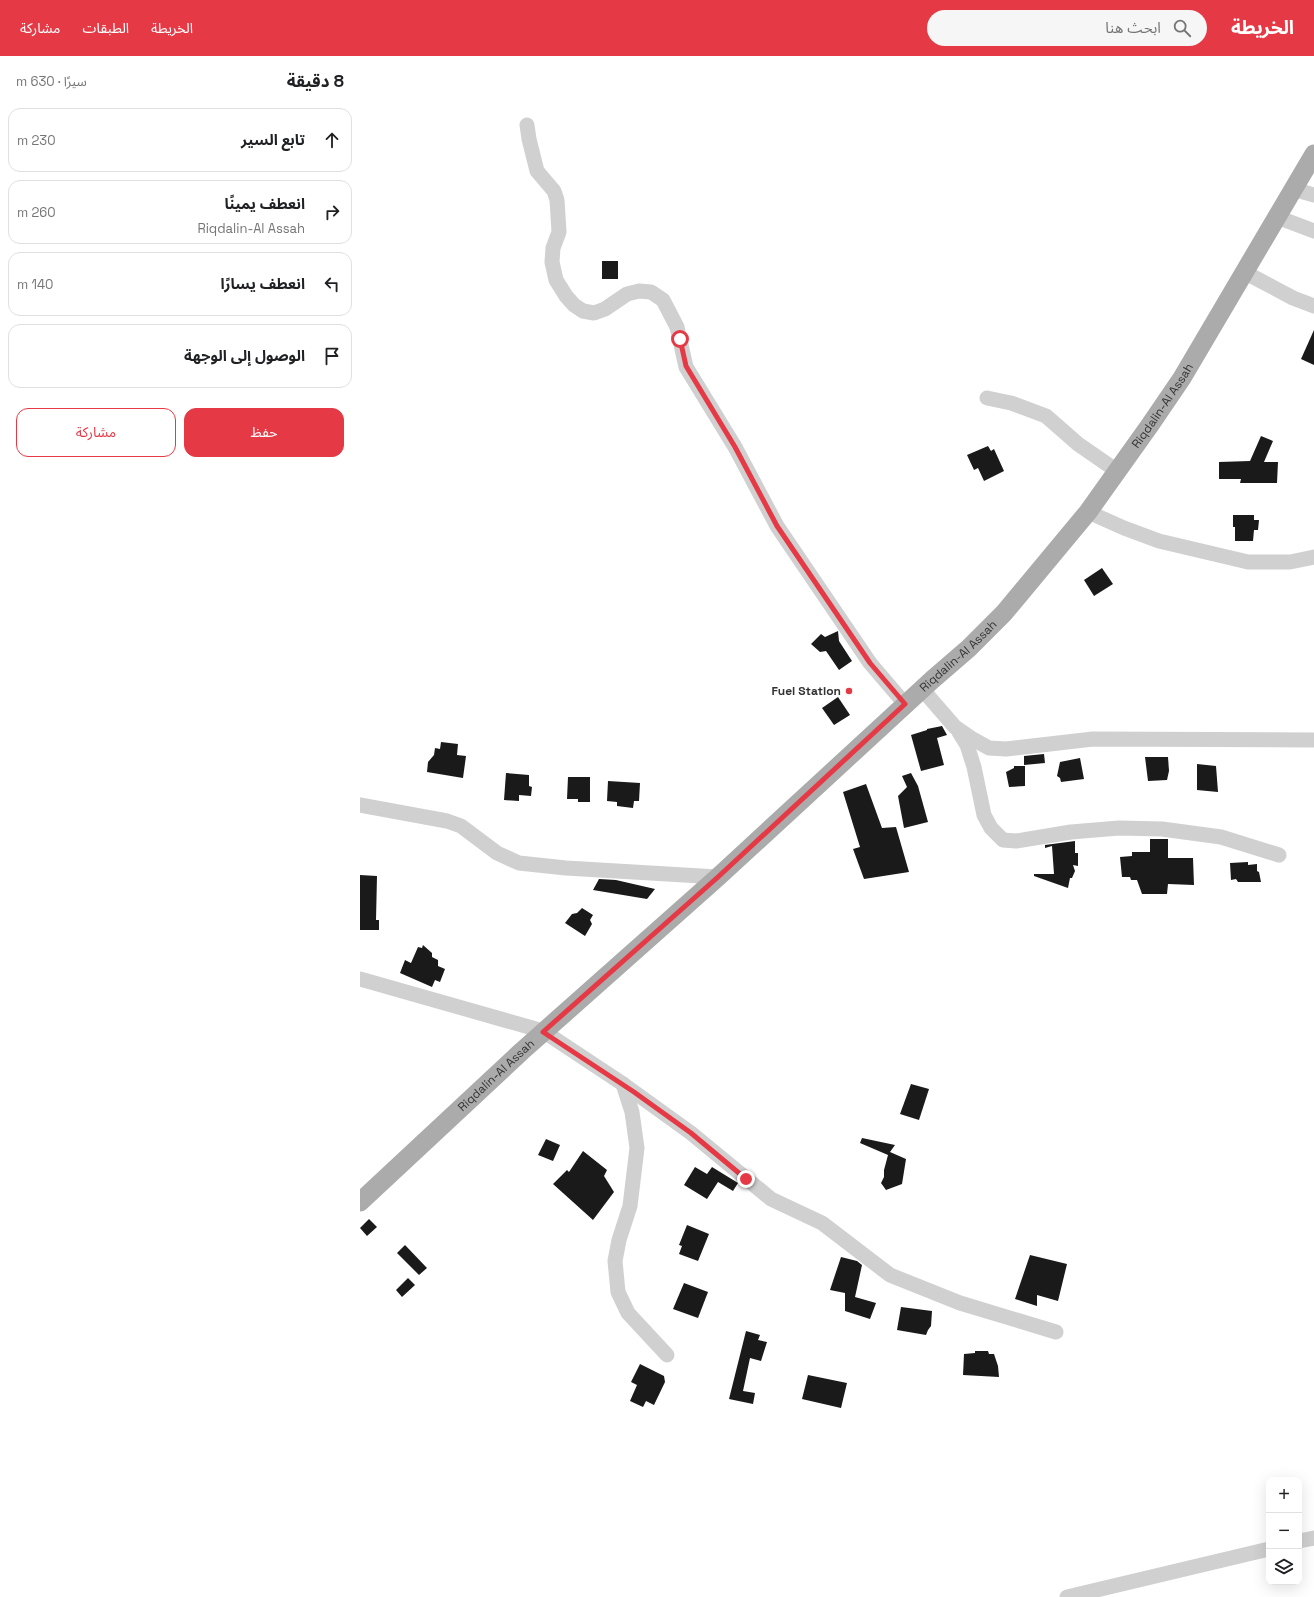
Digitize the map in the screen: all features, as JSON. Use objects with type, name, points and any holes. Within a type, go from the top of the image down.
[{"type":"main road","name":"Riqdalin-Al Assah","points":[[360,1202],[543,1032],[718,877],[905,704],[969,648],[1004,613],[1088,512],[1182,378],[1314,154]]},
{"type":"street","points":[[527,125],[537,171],[554,191],[557,200],[559,232],[554,248],[552,262],[556,280],[566,296],[574,305],[583,311],[594,313],[605,309],[626,294],[639,291],[651,292],[663,300],[677,327],[686,366],[735,447],[777,526],[870,663],[905,704]]},
{"type":"street","points":[[1293,188],[1314,195]]},
{"type":"street","points":[[1277,217],[1314,231]]},
{"type":"street","points":[[1244,272],[1287,295],[1314,306]]},
{"type":"street","points":[[987,398],[1011,404],[1046,416],[1078,444],[1117,471]]},
{"type":"street","points":[[1088,512],[1159,541],[1248,562],[1290,562],[1314,557]]},
{"type":"street","points":[[922,689],[955,726],[967,745],[980,789],[984,815],[991,828],[1003,840],[1016,841],[1071,832],[1119,828],[1162,829],[1221,837],[1279,855]]},
{"type":"street","points":[[955,726],[989,748],[1006,749],[1094,739],[1314,740]]},
{"type":"street","points":[[360,804],[447,821],[461,826],[497,853],[518,863],[566,868],[718,877]]},
{"type":"street","points":[[360,979],[543,1032],[623,1084],[691,1133],[770,1200],[822,1223],[890,1275],[960,1304],[1056,1332]]},
{"type":"street","points":[[623,1084],[632,1112],[637,1148],[630,1206],[619,1240],[615,1261],[618,1292],[628,1313],[667,1355]]},
{"type":"street","points":[[1302,1540],[1314,1538]]},
{"type":"street","points":[[1067,1597],[1266,1550]]},
{"type":"building","points":[[602,261],[618,261],[618,279],[602,279]]},
{"type":"building","points":[[1314,330],[1314,365],[1301,359]]},
{"type":"building","points":[[1261,436],[1273,441],[1264,462],[1278,462],[1277,483],[1240,483],[1241,479],[1219,479],[1219,462],[1250,461]]},
{"type":"building","points":[[988,446],[991,451],[994,449],[1004,471],[984,481],[978,468],[974,470],[967,455]]},
{"type":"building","points":[[1233,515],[1254,515],[1254,520],[1259,520],[1258,530],[1254,530],[1253,541],[1235,541]]},
{"type":"building","points":[[1102,568],[1113,584],[1094,596],[1084,580]]},
{"type":"building","points":[[838,631],[839,641],[852,661],[839,670],[826,651],[820,652],[811,644],[821,634],[825,637]]},
{"type":"building","points":[[838,697],[850,715],[834,725],[822,708]]},
{"type":"building","points":[[942,726],[947,735],[937,738],[944,765],[921,771],[911,735],[927,729]]},
{"type":"building","points":[[441,742],[458,744],[457,755],[466,756],[463,778],[427,772],[428,762],[434,755],[435,748],[440,749]]},
{"type":"building","points":[[1044,754],[1045,763],[1024,765],[1024,756]]},
{"type":"building","points":[[1145,757],[1168,757],[1169,771],[1167,780],[1148,781]]},
{"type":"building","points":[[1080,758],[1084,779],[1061,782],[1060,778],[1057,776],[1060,762]]},
{"type":"building","points":[[1197,764],[1216,766],[1218,792],[1197,790]]},
{"type":"building","points":[[1014,766],[1025,766],[1025,786],[1009,787],[1006,772],[1014,768]]},
{"type":"building","points":[[506,773],[529,775],[529,786],[532,787],[531,796],[519,795],[519,801],[504,800]]},
{"type":"building","points":[[911,773],[918,786],[928,822],[904,828],[898,796],[907,787],[902,776]]},
{"type":"building","points":[[568,777],[590,777],[590,802],[578,802],[578,799],[567,799]]},
{"type":"building","points":[[608,781],[640,783],[639,801],[634,801],[633,808],[617,806],[617,802],[607,801]]},
{"type":"building","points":[[866,784],[882,828],[896,827],[909,872],[864,879],[853,849],[860,847],[843,792]]},
{"type":"building","points":[[1150,839],[1168,839],[1168,858],[1193,858],[1194,885],[1168,884],[1167,894],[1142,894],[1137,880],[1131,880],[1130,877],[1122,877],[1120,857],[1132,856],[1132,852],[1150,852]]},
{"type":"building","points":[[1075,841],[1075,853],[1078,853],[1078,866],[1073,865],[1075,871],[1072,878],[1070,878],[1068,888],[1034,876],[1034,874],[1054,874],[1052,846],[1045,848],[1045,845]]},
{"type":"building","points":[[1248,862],[1248,865],[1257,864],[1257,871],[1259,872],[1261,882],[1238,882],[1236,879],[1231,880],[1230,863]]},
{"type":"building","points":[[360,875],[377,876],[376,920],[379,920],[379,930],[360,930]]},
{"type":"building","points":[[599,879],[616,880],[655,889],[647,899],[593,890]]},
{"type":"building","points":[[582,908],[593,915],[590,920],[592,924],[585,936],[565,923],[572,914],[577,913]]},
{"type":"building","points":[[423,945],[432,953],[432,957],[438,960],[438,966],[445,969],[440,982],[435,980],[432,987],[400,973],[405,960],[411,963],[418,947],[422,948]]},
{"type":"building","points":[[911,1084],[929,1089],[919,1120],[900,1114]]},
{"type":"building","points":[[862,1138],[895,1145],[890,1152],[906,1159],[902,1184],[886,1190],[881,1183],[884,1177],[884,1170],[888,1155],[860,1143]]},
{"type":"building","points":[[546,1139],[560,1145],[553,1161],[538,1155]]},
{"type":"building","points":[[583,1151],[607,1170],[604,1176],[614,1192],[593,1220],[553,1184],[567,1170],[569,1172]]},
{"type":"building","points":[[695,1167],[707,1174],[712,1167],[738,1183],[733,1191],[718,1182],[707,1199],[684,1185]]},
{"type":"building","points":[[369,1219],[377,1227],[367,1236],[360,1228]]},
{"type":"building","points":[[687,1225],[709,1234],[698,1261],[679,1254],[682,1246],[679,1245]]},
{"type":"building","points":[[405,1245],[427,1268],[419,1275],[397,1253]]},
{"type":"building","points":[[1030,1255],[1067,1264],[1058,1301],[1037,1295],[1037,1306],[1015,1299]]},
{"type":"building","points":[[841,1257],[857,1261],[862,1265],[855,1297],[876,1303],[870,1319],[845,1311],[845,1293],[830,1290]]},
{"type":"building","points":[[408,1278],[415,1285],[402,1297],[396,1290]]},
{"type":"building","points":[[684,1283],[708,1292],[698,1318],[673,1309]]},
{"type":"building","points":[[901,1307],[932,1311],[931,1326],[926,1335],[897,1330]]},
{"type":"building","points":[[746,1331],[760,1335],[758,1340],[767,1342],[761,1361],[750,1358],[743,1391],[755,1393],[753,1404],[729,1399]]},
{"type":"building","points":[[975,1351],[988,1351],[989,1354],[994,1354],[998,1366],[999,1377],[963,1375],[964,1354],[975,1353]]},
{"type":"building","points":[[640,1364],[664,1376],[665,1382],[654,1405],[646,1401],[643,1407],[630,1401],[637,1385],[631,1382]]},
{"type":"building","points":[[808,1375],[847,1383],[841,1408],[802,1399]]},
{"type":"place","name":"Fuel Station","points":[[849,691]]},
{"type":"route","points":[[680,339],[686,366],[690,375],[705,396],[735,447],[777,526],[870,663],[905,704],[718,877],[543,1032],[623,1084],[691,1133],[746,1179]]}]
